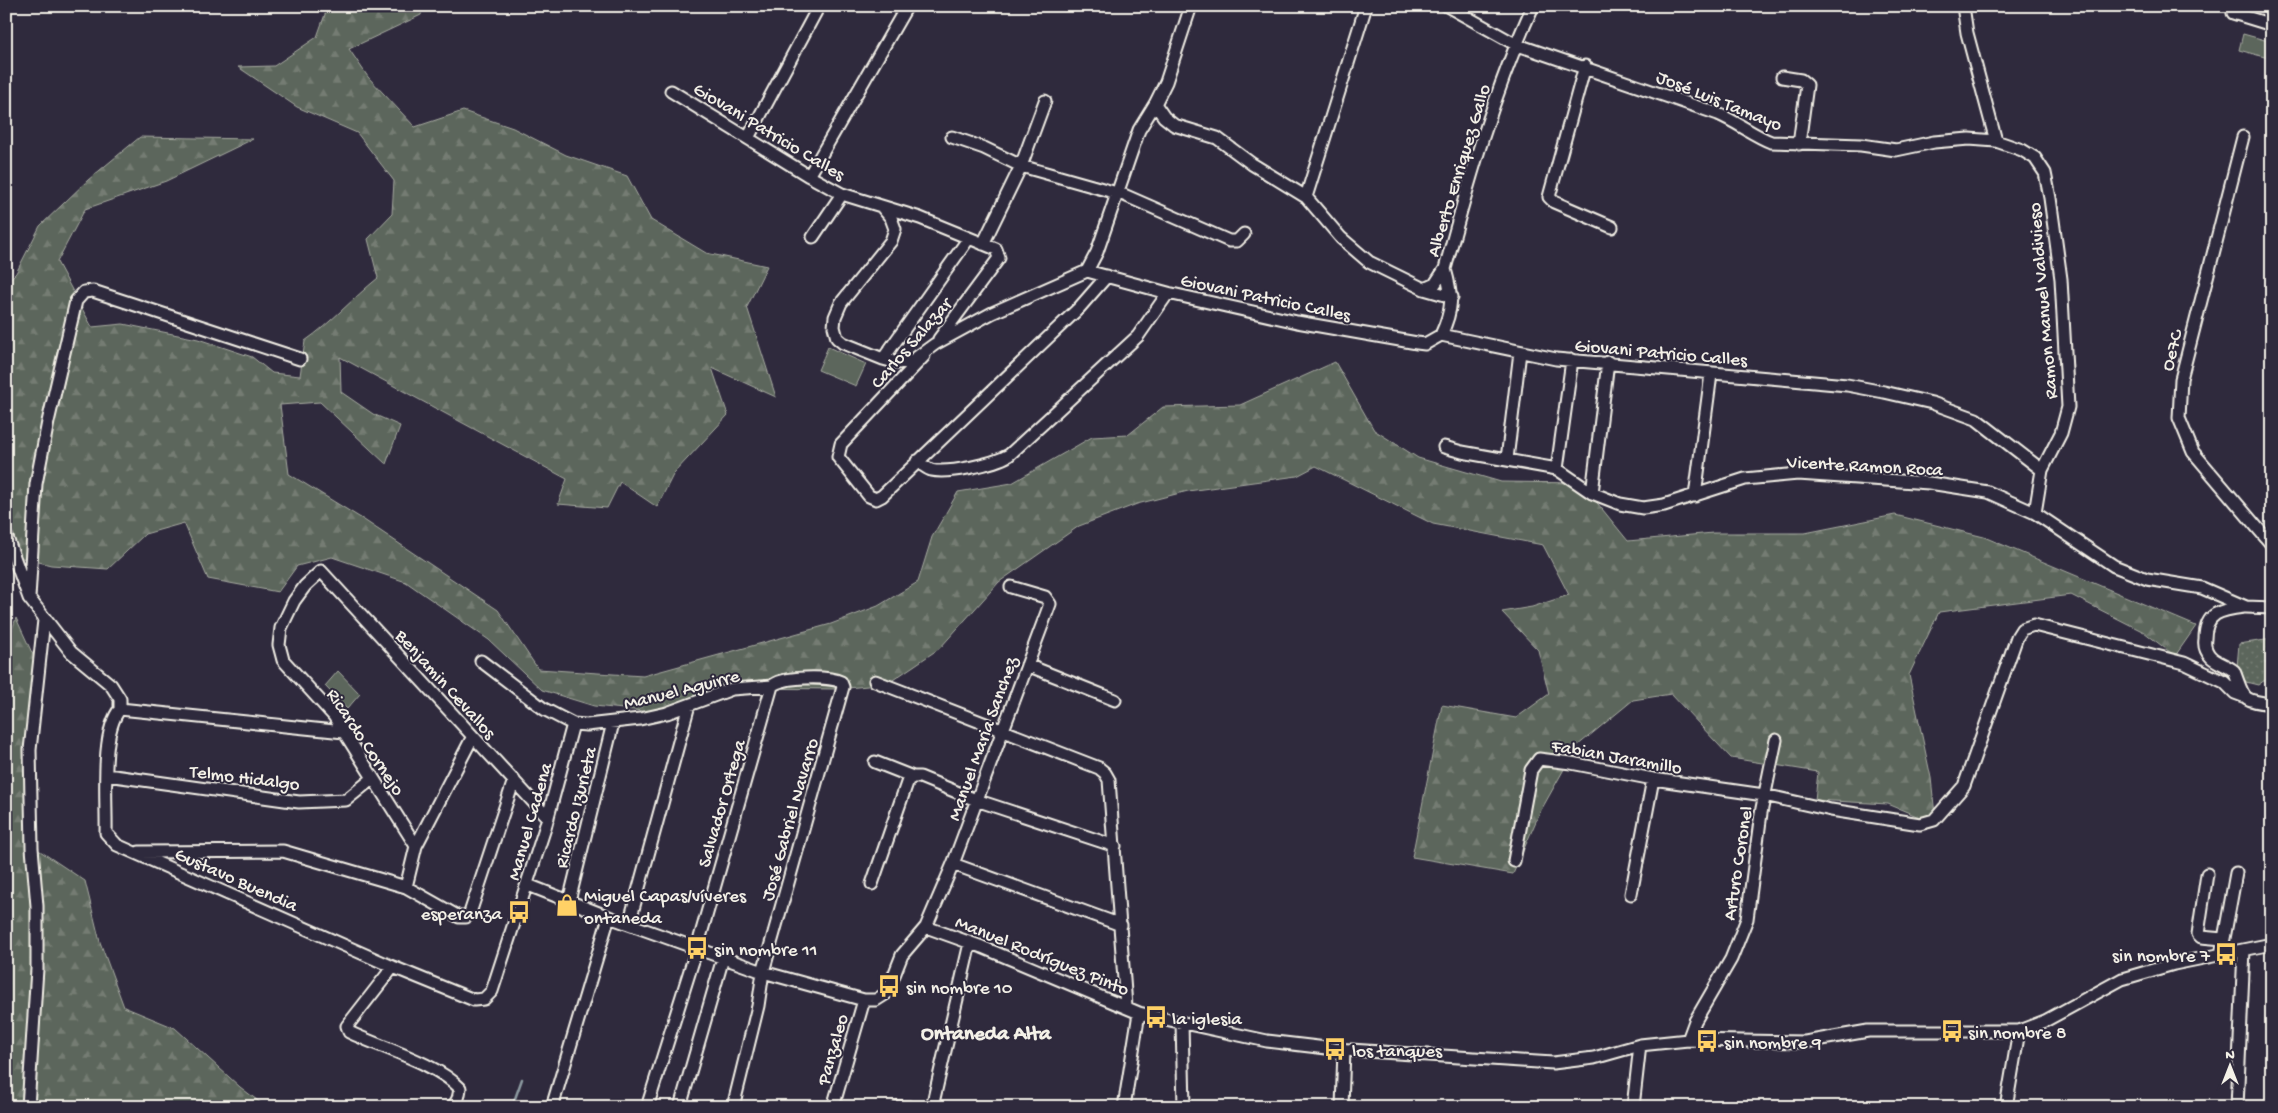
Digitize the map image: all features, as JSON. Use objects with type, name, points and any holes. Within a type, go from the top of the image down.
[{"type":"street","points":[[748,138],[819,6]]},
{"type":"street","points":[[809,176],[907,6]]},
{"type":"street","points":[[881,206],[891,218],[894,229],[891,241],[841,303],[835,317],[834,327],[837,338],[844,343],[883,360],[898,363],[913,360],[935,344],[992,313],[1087,271],[1097,252],[1139,130],[1166,82],[1191,6]]},
{"type":"street","points":[[1306,196],[1366,6]]},
{"type":"street","name":"José Luis Tamayo","points":[[1447,6],[1516,44],[1585,66],[1718,114],[1739,124],[1758,137],[1771,142],[1861,145],[1896,150],[1934,142],[1969,139],[1996,141]]},
{"type":"street","name":"Alberto Enriquez Gallo","points":[[1441,335],[1450,314],[1452,297],[1445,269],[1475,159],[1516,44],[1533,6]]},
{"type":"street","points":[[1963,6],[1966,33],[1996,141]]},
{"type":"street","points":[[2238,15],[2272,25]]},
{"type":"street","points":[[1585,66],[1549,196],[1554,202],[1612,227]]},
{"type":"street","points":[[1782,77],[1802,80],[1807,85],[1799,144]]},
{"type":"street","name":"Giovani Patricio Calles","points":[[671,91],[809,176],[842,194],[920,218],[999,252]]},
{"type":"street","points":[[983,244],[1021,166],[1045,100]]},
{"type":"street","points":[[1155,104],[1164,117],[1174,125],[1217,138],[1252,164],[1306,196],[1341,238],[1369,262],[1424,289],[1452,297]]},
{"type":"street","points":[[952,137],[984,148],[1021,166],[1118,195],[1124,195],[1229,241],[1237,241],[1244,234]]},
{"type":"street","name":"Oe7C","points":[[2243,138],[2180,379],[2179,418],[2193,452],[2272,545]]},
{"type":"street","name":"Ramon Manuel Valdivieso","points":[[1996,141],[2022,150],[2035,158],[2045,173],[2050,198],[2061,279],[2068,407],[2061,433],[2042,470]]},
{"type":"street","points":[[813,237],[842,194]]},
{"type":"street","points":[[883,360],[969,238]]},
{"type":"street","name":"Carlos Salazar","points":[[917,461],[876,499],[869,496],[838,457],[841,444],[935,344],[974,296],[999,258],[999,252]]},
{"type":"street","points":[[1424,289],[1435,284],[1445,269]]},
{"type":"street","name":"Giovani Patricio Calles","points":[[1087,271],[1168,294],[1298,322],[1417,343],[1424,344],[1441,335],[1520,352],[1572,360],[1847,385],[1932,403],[1976,419],[2042,470]]},
{"type":"street","points":[[1107,276],[1079,308],[917,461],[930,470],[946,470],[994,462],[1010,455],[1138,336],[1168,294]]},
{"type":"street","points":[[29,598],[36,484],[48,422],[76,301],[84,292],[93,291],[300,359]]},
{"type":"street","points":[[1507,459],[1520,352]]},
{"type":"street","points":[[1557,469],[1572,360]]},
{"type":"street","points":[[1592,493],[1608,362]]},
{"type":"street","points":[[1696,496],[1711,374]]},
{"type":"street","name":"Vicente Ramon Roca","points":[[1444,447],[1557,469],[1592,493],[1620,504],[1643,508],[1696,496],[1745,479],[1798,474],[1928,483],[1988,492],[2035,513],[2114,566],[2147,579],[2202,588],[2246,607],[2258,610],[2272,608]]},
{"type":"street","points":[[2035,513],[2042,470]]},
{"type":"street","points":[[6,535],[29,598],[44,620],[71,652],[111,685],[120,699],[120,709],[344,732]]},
{"type":"street","name":"Benjamin Cevallos","points":[[282,660],[279,645],[282,628],[294,601],[322,571],[472,738],[514,780],[548,818]]},
{"type":"street","name":"Manuel Maria Sanchez","points":[[926,927],[953,864],[1050,602],[1046,597],[1011,587]]},
{"type":"street","points":[[2243,696],[2234,671],[2209,655],[2204,644],[2204,632],[2210,618],[2218,612],[2246,607]]},
{"type":"street","points":[[28,1107],[37,969],[37,906],[32,848],[30,750],[44,620]]},
{"type":"street","name":"Fabian Jaramillo","points":[[1514,862],[1531,770],[1539,759],[1571,763],[1652,779],[1764,795],[1831,810],[1920,824],[1934,820],[1948,808],[1964,786],[2017,637],[2022,629],[2034,625],[2184,663],[2224,682],[2235,692],[2252,701],[2272,704]]},
{"type":"street","name":"Ricardo Cornejo","points":[[282,660],[319,698],[344,732],[416,846]]},
{"type":"street","points":[[481,661],[544,708],[573,724]]},
{"type":"street","points":[[1027,665],[1115,700]]},
{"type":"street","name":"Manuel Aguirre","points":[[573,724],[613,723],[667,713],[732,689],[772,686],[776,681],[787,679],[838,680],[843,687]]},
{"type":"street","points":[[875,681],[1002,729],[1099,768],[1105,773],[1109,780],[1116,846],[1126,1006]]},
{"type":"street","name":"Salvador Ortega","points":[[649,1101],[697,948],[772,686]]},
{"type":"street","name":"José Gabriel Navarro","points":[[733,1107],[758,1006],[763,972],[843,687]]},
{"type":"street","points":[[629,924],[689,705]]},
{"type":"street","name":"Gustavo Buendia","points":[[120,709],[112,723],[106,751],[106,833],[117,845],[393,968],[474,1000]]},
{"type":"street","name":"Ricardo Izurieta","points":[[569,901],[613,723]]},
{"type":"street","name":"Manuel Cadena","points":[[474,1000],[484,999],[492,991],[528,885],[573,724]]},
{"type":"street","points":[[406,887],[416,846],[472,738]]},
{"type":"street","name":"Arturo Coronel","points":[[1688,1040],[1695,1021],[1731,959],[1744,926],[1764,795],[1776,740]]},
{"type":"street","points":[[875,762],[911,779],[920,777],[976,800],[1116,846]]},
{"type":"street","name":"Telmo Hidalgo","points":[[107,775],[299,802],[346,800],[372,779]]},
{"type":"street","points":[[872,884],[911,779]]},
{"type":"street","points":[[1631,894],[1652,779]]},
{"type":"street","points":[[135,852],[283,851],[406,887],[459,917],[466,917],[470,913],[514,780]]},
{"type":"street","points":[[953,864],[1121,925]]},
{"type":"street","points":[[2221,955],[2236,873]]},
{"type":"street","points":[[2207,874],[2198,934],[2201,937],[2223,939]]},
{"type":"street","points":[[528,885],[609,917],[763,972],[864,1000]]},
{"type":"street","points":[[552,1107],[609,917]]},
{"type":"street","name":"Manuel Rodríguez Pinto","points":[[864,1000],[876,1000],[887,993],[902,955],[926,927],[1126,1006],[1139,1013],[1182,1023],[1267,1041],[1344,1050],[1553,1063],[1594,1058],[1640,1045],[1688,1040],[1805,1042],[1868,1031],[2019,1031],[2045,1021],[2122,979],[2174,964],[2272,944]]},
{"type":"street","points":[[932,1107],[970,944]]},
{"type":"street","points":[[2237,1107],[2244,950]]},
{"type":"street","points":[[680,1107],[723,958]]},
{"type":"street","points":[[393,968],[347,1026],[349,1032],[436,1069],[453,1081],[460,1088],[455,1104],[451,1107]]},
{"type":"street","name":"Panzaleo","points":[[833,1107],[864,1000]]},
{"type":"street","points":[[1124,1107],[1139,1013]]},
{"type":"street","points":[[1182,1023],[1184,1107]]},
{"type":"street","points":[[2006,1107],[2019,1031]]},
{"type":"street","points":[[1633,1107],[1640,1045]]},
{"type":"street","points":[[1342,1107],[1344,1050]]},
{"type":"street","points":[[898,1107],[909,1107]]},
{"type":"green space","points":[[328,6],[423,6],[421,15],[349,49],[368,77],[415,127],[463,111],[513,128],[566,155],[627,176],[651,220],[706,253],[767,266],[747,307],[776,397],[712,368],[728,415],[674,473],[657,507],[620,482],[607,508],[558,504],[567,479],[340,357],[341,392],[373,414],[400,426],[386,464],[320,402],[280,405],[289,474],[364,520],[498,610],[538,669],[643,676],[831,624],[878,606],[918,582],[932,537],[958,492],[1012,483],[1092,437],[1128,435],[1163,407],[1240,405],[1335,362],[1374,430],[1418,458],[1501,482],[1581,483],[1628,541],[1713,533],[1805,533],[1895,515],[1984,537],[2196,626],[2175,656],[2144,632],[2071,595],[1939,612],[1909,675],[1931,778],[1936,824],[1888,804],[1815,800],[1818,772],[1731,758],[1671,694],[1633,700],[1577,746],[1540,812],[1513,874],[1412,857],[1442,705],[1516,718],[1549,694],[1538,650],[1502,612],[1532,607],[1569,595],[1543,545],[1433,524],[1316,466],[1297,476],[1188,491],[1137,504],[1079,526],[999,582],[940,648],[887,684],[838,689],[733,688],[663,713],[594,706],[542,690],[489,640],[406,582],[332,557],[297,566],[278,592],[208,579],[184,523],[145,534],[108,569],[51,565],[6,554],[6,283],[16,273],[40,226],[88,180],[140,137],[253,139],[166,181],[85,209],[57,262],[92,327],[123,324],[198,339],[252,357],[272,373],[300,376],[305,341],[378,278],[368,239],[392,214],[394,181],[357,133],[297,107],[238,67],[274,66],[317,37]]},
{"type":"green space","points":[[2243,34],[2272,42],[2272,59],[2239,50]]},
{"type":"green space","points":[[828,347],[866,364],[856,386],[818,370]]},
{"type":"green space","points":[[16,618],[39,668],[25,841],[85,881],[100,942],[124,1007],[175,1028],[240,1087],[266,1107],[6,1107],[6,647]]},
{"type":"green space","points":[[2272,639],[2272,675],[2258,685],[2246,682],[2237,667],[2239,644]]},
{"type":"green space","points":[[338,671],[360,694],[347,709],[325,686]]},
{"type":"waterway","points":[[2266,663],[2272,661]]},
{"type":"waterway","points":[[512,1107],[522,1079]]},
{"type":"place","name":"Miguel Capas/víveres ontaneda","points":[[567,905]]},
{"type":"place","name":"esperanza","points":[[519,912]]},
{"type":"place","name":"sin nombre 11","points":[[697,948]]},
{"type":"place","name":"sin nombre 7","points":[[2226,954]]},
{"type":"place","name":"sin nombre 10","points":[[889,986]]},
{"type":"place","name":"la iglesia","points":[[1156,1017]]},
{"type":"place","name":"sin nombre 8","points":[[1952,1031]]},
{"type":"place","name":"sin nombre 9","points":[[1707,1041]]},
{"type":"place","name":"los tanques","points":[[1335,1049]]},
{"type":"district","name":"Ontaneda Alta","points":[[986,1032]]}]
